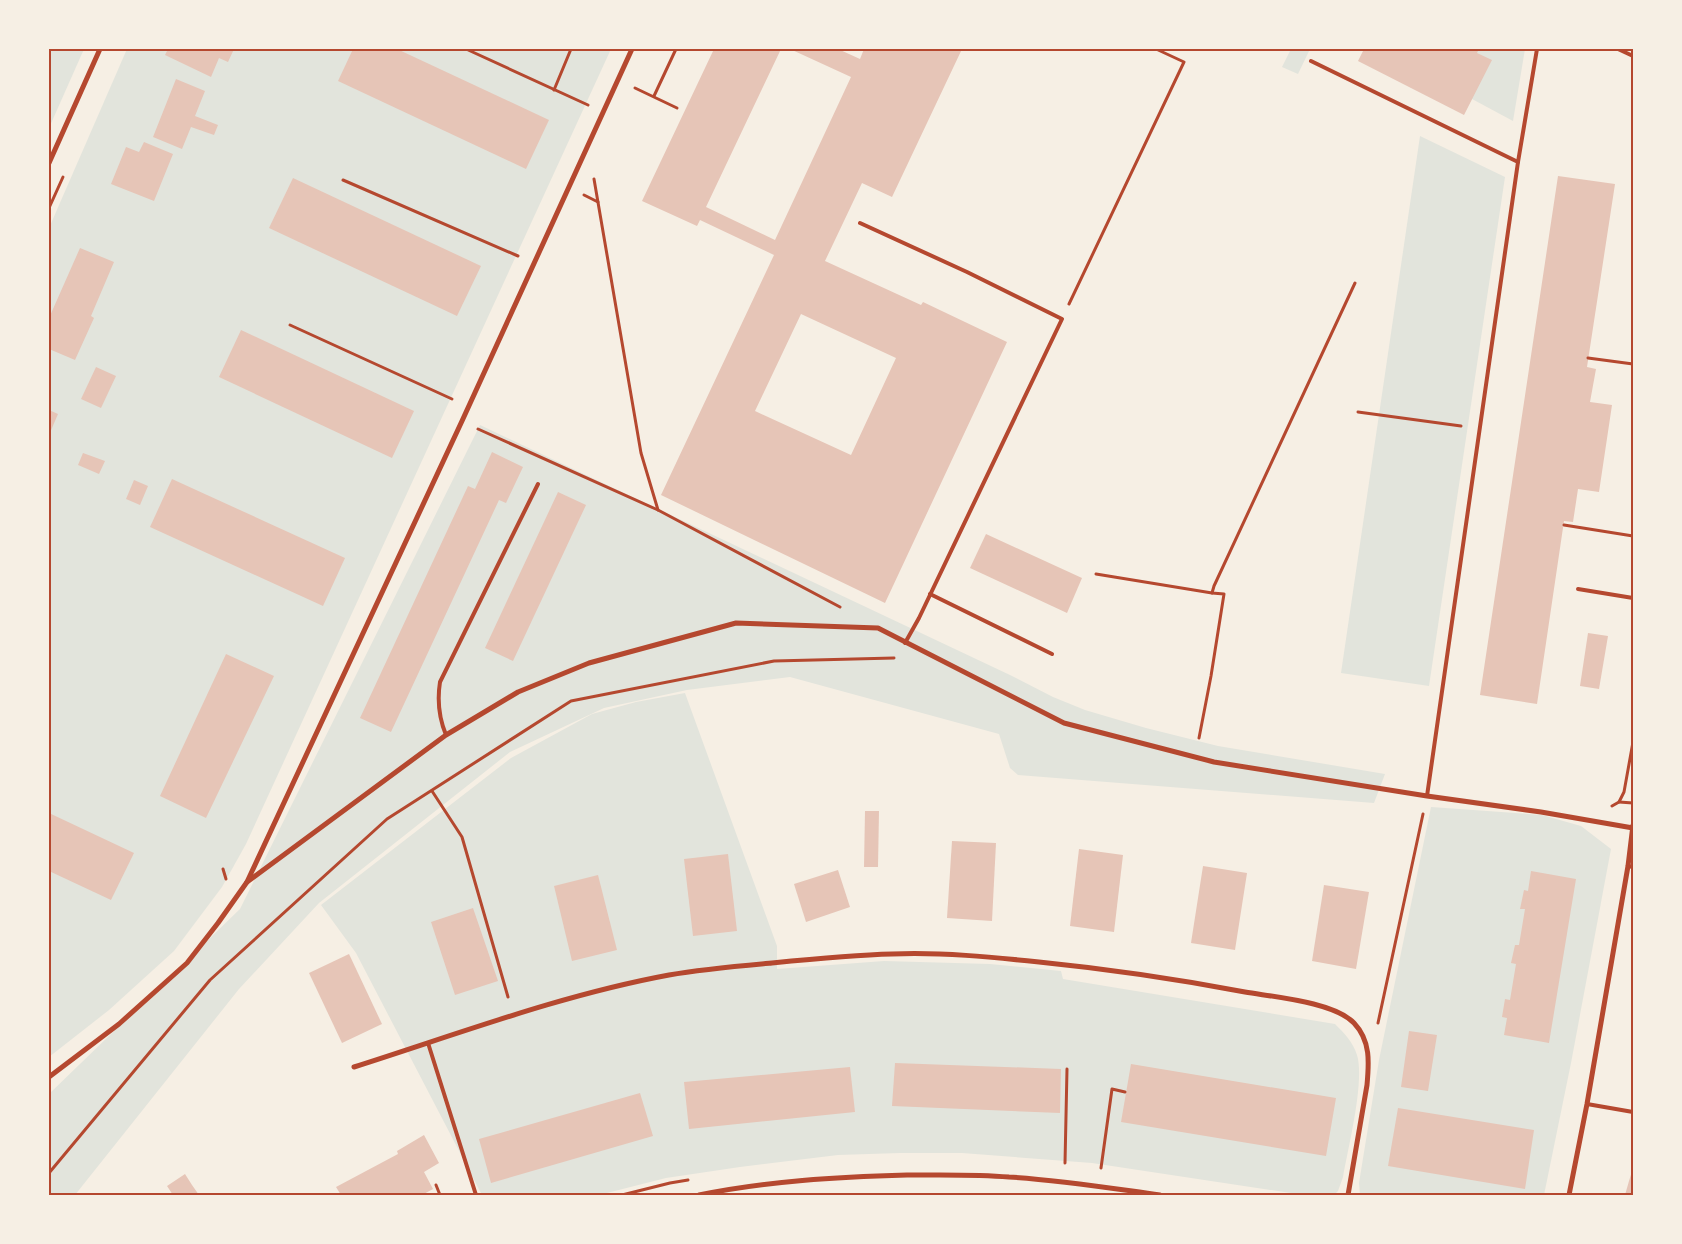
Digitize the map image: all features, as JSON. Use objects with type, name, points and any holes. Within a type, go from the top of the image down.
[{"type":"street","points":[[49,163],[100,49]]},
{"type":"street","points":[[49,1077],[120,1024],[187,963],[247,882],[469,406],[632,49]]},
{"type":"street","points":[[247,882],[446,735],[518,692],[589,663],[736,624],[878,628],[1064,724],[1214,762],[1633,827],[1631,867],[1569,1195]]},
{"type":"street","points":[[354,1067],[561,1000],[670,975],[814,958],[893,954],[954,955],[1067,965],[1165,978],[1306,1003],[1328,1008],[1347,1018],[1364,1038],[1368,1057],[1367,1085],[1348,1195]]},
{"type":"street","points":[[699,1195],[769,1184],[856,1176],[957,1175],[1007,1176],[1160,1195]]},
{"type":"lane","points":[[1427,796],[1479,429],[1536,49]]},
{"type":"lane","points":[[1618,49],[1633,56]]},
{"type":"lane","points":[[1311,61],[1518,162]]},
{"type":"lane","points":[[860,223],[967,272],[1062,319],[930,594],[904,642]]},
{"type":"lane","points":[[446,735],[438,709],[440,682],[538,484]]},
{"type":"lane","points":[[1578,589],[1633,598]]},
{"type":"lane","points":[[930,594],[1052,654]]},
{"type":"lane","points":[[428,1043],[476,1195]]},
{"type":"lane","points":[[1587,1104],[1633,1112]]},
{"type":"path","points":[[466,49],[603,112]]},
{"type":"path","points":[[554,90],[571,49]]},
{"type":"path","points":[[654,96],[676,49]]},
{"type":"path","points":[[1062,319],[1184,62],[1156,49]]},
{"type":"path","points":[[617,80],[677,108]]},
{"type":"path","points":[[592,171],[641,453],[658,510]]},
{"type":"path","points":[[344,180],[535,263]]},
{"type":"path","points":[[581,194],[598,202]]},
{"type":"path","points":[[1212,593],[1355,283]]},
{"type":"path","points":[[290,325],[469,406]]},
{"type":"path","points":[[1588,358],[1633,364]]},
{"type":"path","points":[[1358,412],[1479,429]]},
{"type":"path","points":[[462,421],[658,510],[843,609]]},
{"type":"path","points":[[1564,526],[1633,536]]},
{"type":"path","points":[[1096,574],[1224,594],[1212,676],[1197,747]]},
{"type":"path","points":[[49,1173],[210,980],[387,819],[571,701],[774,661],[897,658]]},
{"type":"path","points":[[1620,802],[1624,792],[1633,742]]},
{"type":"path","points":[[432,790],[462,837],[514,1014]]},
{"type":"path","points":[[1367,1048],[1378,1022],[1427,796]]},
{"type":"path","points":[[1610,807],[1620,802],[1633,803]]},
{"type":"path","points":[[1098,1186],[1112,1089],[1125,1092]]},
{"type":"path","points":[[436,1186],[440,1195]]},
{"type":"shaded area","points":[[49,49],[84,49],[49,128]]},
{"type":"shaded area","points":[[127,49],[611,49],[246,844],[222,887],[174,951],[109,1010],[49,1057],[49,228]]},
{"type":"shaded area","points":[[1291,49],[1310,49],[1298,74],[1282,67]]},
{"type":"shaded area","points":[[1379,49],[1525,49],[1513,121]]},
{"type":"shaded area","points":[[1420,136],[1505,177],[1429,686],[1341,673]]},
{"type":"shaded area","points":[[480,425],[1053,697],[1085,710],[1218,746],[1385,774],[1374,803],[1018,775],[1010,768],[999,734],[790,677],[687,690],[604,708],[510,752],[319,903],[239,989],[75,1195],[49,1195],[49,1094],[240,909]]},
{"type":"shaded area","points":[[685,693],[777,946],[777,969],[884,961],[990,964],[1061,971],[1063,979],[1335,1024],[1353,1046],[1359,1067],[1355,1115],[1343,1177],[1338,1191],[1334,1195],[1304,1195],[1092,1163],[962,1153],[900,1153],[838,1155],[740,1167],[666,1178],[599,1195],[482,1195],[356,953],[321,905],[511,758],[592,714],[636,702]]},
{"type":"shaded area","points":[[1431,807],[1542,815],[1581,826],[1611,849],[1544,1195],[1360,1195],[1359,1183],[1379,1060]]},
{"type":"building","points":[[168,49],[234,49],[228,62],[219,58],[211,77],[165,55]]},
{"type":"building","points":[[353,49],[397,49],[549,120],[526,169],[338,81]]},
{"type":"building","points":[[714,49],[781,49],[706,207],[775,240],[851,77],[790,49],[838,49],[860,59],[864,49],[962,49],[892,197],[862,183],[825,261],[921,305],[923,302],[1007,342],[885,603],[661,495],[774,255],[700,220],[697,226],[642,201]],"holes":[[[801,314],[896,358],[851,455],[755,411]]]},
{"type":"building","points":[[1364,49],[1479,49],[1477,53],[1492,60],[1464,115],[1358,61]]},
{"type":"building","points":[[176,79],[205,91],[195,116],[218,125],[214,135],[191,127],[182,149],[153,137]]},
{"type":"building","points":[[144,142],[173,154],[154,201],[111,184],[126,147],[139,152]]},
{"type":"building","points":[[1558,176],[1615,184],[1587,367],[1596,369],[1590,402],[1612,405],[1599,492],[1578,489],[1573,522],[1564,521],[1537,704],[1480,695]]},
{"type":"building","points":[[293,178],[481,266],[457,316],[269,228]]},
{"type":"building","points":[[80,248],[114,262],[91,316],[94,318],[75,360],[49,349],[49,318]]},
{"type":"building","points":[[241,330],[414,411],[392,458],[219,377]]},
{"type":"building","points":[[96,367],[116,376],[101,408],[81,399]]},
{"type":"building","points":[[49,410],[58,414],[49,435]]},
{"type":"building","points":[[492,452],[523,467],[506,503],[499,500],[391,732],[360,718],[468,486],[475,489]]},
{"type":"building","points":[[83,453],[105,461],[99,474],[78,465]]},
{"type":"building","points":[[172,479],[345,558],[323,606],[150,527]]},
{"type":"building","points":[[134,480],[148,486],[140,505],[126,499]]},
{"type":"building","points":[[558,492],[586,505],[513,661],[485,648]]},
{"type":"building","points":[[986,534],[1082,578],[1067,613],[970,568]]},
{"type":"building","points":[[1588,633],[1608,636],[1599,689],[1580,686]]},
{"type":"building","points":[[226,654],[274,676],[206,818],[160,796]]},
{"type":"building","points":[[865,811],[879,811],[878,867],[864,867]]},
{"type":"building","points":[[49,813],[134,853],[111,900],[49,871]]},
{"type":"building","points":[[952,841],[996,843],[992,921],[947,918]]},
{"type":"building","points":[[1079,849],[1123,855],[1114,932],[1070,926]]},
{"type":"building","points":[[728,854],[737,931],[693,936],[684,859]]},
{"type":"building","points":[[1203,866],[1247,873],[1235,950],[1191,943]]},
{"type":"building","points":[[838,870],[850,907],[806,922],[794,884]]},
{"type":"building","points":[[1531,871],[1576,879],[1549,1043],[1504,1035],[1507,1018],[1502,1017],[1505,999],[1510,1000],[1516,964],[1511,963],[1515,945],[1519,945],[1525,909],[1520,909],[1524,890],[1528,891]]},
{"type":"building","points":[[598,875],[617,950],[572,961],[554,886]]},
{"type":"building","points":[[1324,885],[1369,892],[1356,969],[1312,961]]},
{"type":"building","points":[[473,908],[498,981],[455,995],[431,922]]},
{"type":"building","points":[[349,954],[382,1024],[342,1043],[309,973]]},
{"type":"building","points":[[1409,1031],[1437,1035],[1428,1091],[1401,1087]]},
{"type":"building","points":[[895,1063],[1061,1069],[1060,1113],[892,1106]]},
{"type":"building","points":[[1131,1064],[1336,1098],[1326,1156],[1121,1122]]},
{"type":"building","points":[[850,1067],[855,1112],[689,1129],[684,1082]]},
{"type":"building","points":[[640,1093],[653,1136],[491,1183],[479,1139]]},
{"type":"building","points":[[1398,1108],[1534,1130],[1525,1189],[1388,1166]]},
{"type":"building","points":[[424,1135],[439,1163],[424,1172],[433,1189],[422,1195],[341,1195],[336,1187],[398,1154],[397,1151]]},
{"type":"building","points":[[1633,1168],[1633,1195],[1625,1195],[1629,1181]]},
{"type":"building","points":[[185,1174],[199,1195],[173,1195],[167,1186]]}]
